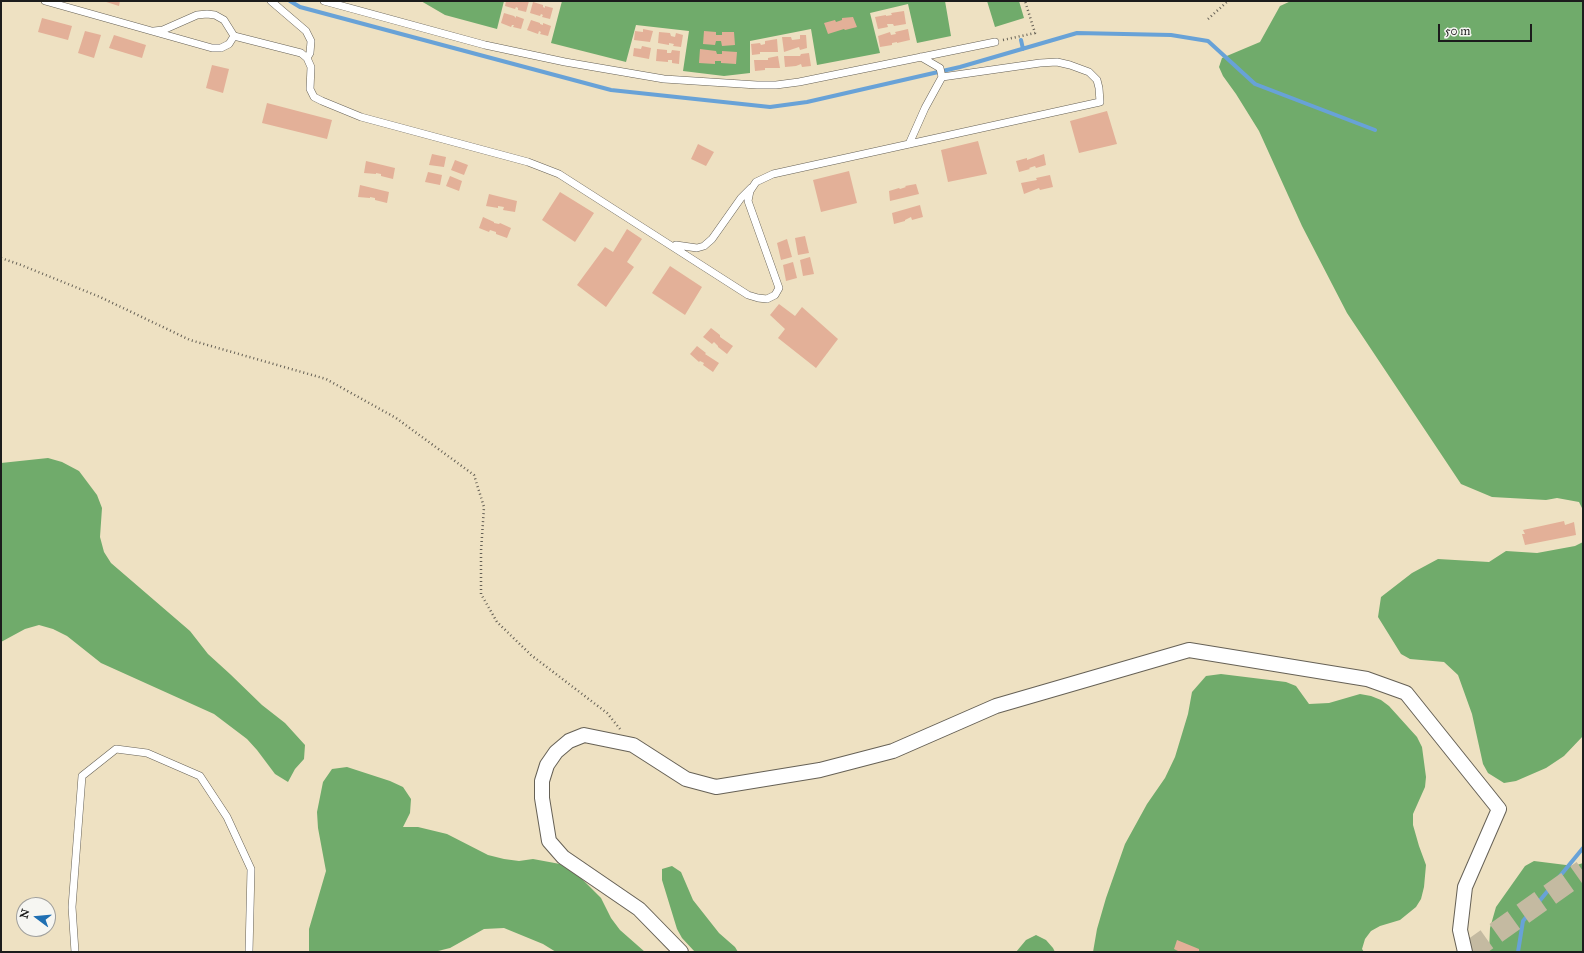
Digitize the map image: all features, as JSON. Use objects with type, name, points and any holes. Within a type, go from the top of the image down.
[{"type":"street","points":[[681,952],[639,909],[563,857],[548,841],[542,798],[542,781],[547,765],[556,752],[569,741],[584,736],[633,745],[686,779],[716,787],[820,770],[893,752],[996,706],[1189,650],[1367,679],[1406,693],[1499,809],[1465,887],[1460,930],[1465,952]]},
{"type":"lane","points":[[45,1],[212,48],[221,48],[229,44],[234,36]]},
{"type":"lane","points":[[271,1],[306,32],[311,41],[310,53],[307,58]]},
{"type":"lane","points":[[324,1],[348,4],[485,45],[565,62],[664,78],[757,85],[776,85],[826,77],[921,56],[995,42]]},
{"type":"lane","points":[[154,31],[164,30],[197,15],[215,15],[224,20],[234,36],[301,53],[307,58],[311,67],[310,89],[314,97],[361,117],[528,162],[559,174],[748,295],[767,299],[775,295],[779,288],[748,200],[750,191],[756,182]]},
{"type":"lane","points":[[909,144],[925,108],[942,76],[940,68],[921,56]]},
{"type":"lane","points":[[670,244],[688,248],[704,246],[712,239],[741,198],[756,182],[773,174],[1100,102],[1097,80],[1090,72],[1057,62],[942,76]]},
{"type":"lane","points":[[75,952],[72,907],[82,776],[116,749],[147,753],[200,776],[227,817],[251,870],[249,952]]},
{"type":"path","points":[[995,42],[1034,33],[1025,1]]},
{"type":"path","points":[[1208,19],[1228,1]]},
{"type":"path","points":[[1,258],[100,297],[190,340],[326,379],[396,418],[474,475],[484,508],[480,594],[498,622],[531,655],[607,713],[633,745]]},
{"type":"green space","points":[[421,1],[504,1],[497,29],[445,15]]},
{"type":"green space","points":[[562,1],[945,1],[951,36],[917,43],[908,4],[870,13],[880,53],[817,65],[811,29],[750,41],[750,73],[724,76],[683,71],[689,31],[636,25],[626,62],[551,43]]},
{"type":"green space","points":[[987,1],[1019,1],[1024,18],[995,27]]},
{"type":"green space","points":[[1291,1],[1583,1],[1583,510],[1579,502],[1557,498],[1546,500],[1492,497],[1461,484],[1347,313],[1302,226],[1259,131],[1223,76],[1219,67],[1222,58],[1260,42],[1280,6]]},
{"type":"green space","points":[[48,458],[62,462],[79,471],[97,495],[102,508],[100,537],[104,552],[111,563],[190,631],[208,654],[262,705],[285,723],[305,745],[304,759],[295,769],[288,782],[275,774],[247,739],[214,714],[101,663],[67,636],[53,629],[39,625],[25,629],[1,642],[1,463]]},
{"type":"green space","points":[[1583,542],[1583,736],[1564,756],[1546,768],[1516,781],[1504,783],[1488,773],[1483,764],[1472,714],[1458,675],[1444,662],[1410,659],[1401,654],[1378,617],[1381,597],[1412,573],[1438,559],[1489,562],[1506,551],[1537,553],[1575,546]]},
{"type":"green space","points":[[1221,674],[1286,682],[1296,686],[1309,704],[1329,703],[1360,694],[1371,696],[1381,700],[1389,706],[1417,737],[1422,747],[1426,777],[1425,787],[1413,814],[1413,825],[1426,865],[1424,887],[1421,899],[1416,907],[1400,920],[1380,926],[1371,931],[1365,939],[1362,949],[1364,952],[1093,952],[1097,929],[1106,898],[1125,844],[1147,804],[1165,778],[1175,757],[1188,714],[1192,692],[1206,676]]},
{"type":"green space","points":[[347,767],[390,781],[403,787],[411,799],[410,813],[403,827],[418,827],[447,834],[488,855],[504,859],[519,861],[533,859],[560,864],[579,876],[601,898],[611,918],[620,930],[645,952],[556,952],[543,944],[504,928],[484,929],[450,948],[434,952],[309,952],[309,929],[326,871],[318,828],[317,812],[323,782],[332,769]]},
{"type":"green space","points":[[1534,861],[1574,866],[1583,863],[1583,952],[1489,952],[1490,928],[1496,907],[1525,866]]},
{"type":"green space","points":[[672,866],[681,872],[693,900],[719,933],[735,947],[738,952],[695,952],[682,938],[677,929],[662,880],[662,869]]},
{"type":"green space","points":[[1036,935],[1046,940],[1055,952],[1016,952],[1026,940]]},
{"type":"building","points":[[103,1],[120,1],[119,6]]},
{"type":"building","points":[[506,1],[529,1],[526,12],[518,10],[516,7],[515,9],[505,6]]},
{"type":"building","points":[[533,2],[543,5],[545,8],[545,6],[553,8],[550,19],[542,17],[543,15],[541,14],[540,16],[530,13]]},
{"type":"building","points":[[904,11],[906,24],[894,26],[893,24],[887,24],[888,27],[878,29],[875,17],[892,15],[891,13]]},
{"type":"building","points":[[504,13],[516,18],[516,16],[524,19],[521,29],[513,27],[514,25],[511,27],[501,23]]},
{"type":"building","points":[[853,17],[857,27],[828,34],[824,23],[835,20],[836,22],[842,20],[842,18]]},
{"type":"building","points":[[42,18],[72,26],[68,40],[38,32]]},
{"type":"building","points":[[531,20],[543,25],[543,23],[551,26],[548,36],[540,34],[541,32],[539,31],[538,34],[527,30]]},
{"type":"building","points":[[643,29],[653,31],[650,42],[634,40],[635,31],[643,32]]},
{"type":"building","points":[[908,29],[910,40],[880,47],[878,36],[890,32],[891,35],[896,34],[895,32]]},
{"type":"building","points":[[85,31],[101,35],[94,58],[78,53]]},
{"type":"building","points":[[704,31],[716,32],[716,35],[722,35],[722,32],[734,32],[735,45],[722,46],[721,41],[716,41],[715,45],[703,44]]},
{"type":"building","points":[[659,32],[670,33],[671,36],[675,37],[676,33],[683,35],[681,47],[673,46],[674,44],[669,43],[669,45],[658,43]]},
{"type":"building","points":[[114,35],[146,45],[142,58],[109,48]]},
{"type":"building","points":[[800,35],[806,35],[807,48],[800,50],[799,47],[784,52],[782,37],[791,37],[792,40],[800,39]]},
{"type":"building","points":[[777,39],[778,52],[760,52],[760,54],[752,55],[751,44],[760,43],[761,45],[765,44],[765,41]]},
{"type":"building","points":[[642,46],[651,48],[649,59],[633,56],[634,48],[641,49]]},
{"type":"building","points":[[657,49],[667,50],[667,53],[671,53],[672,50],[680,51],[679,64],[672,63],[672,60],[668,60],[668,62],[656,61]]},
{"type":"building","points":[[700,49],[716,51],[717,54],[722,54],[722,51],[737,52],[736,64],[721,63],[721,61],[715,61],[715,64],[699,63]]},
{"type":"building","points":[[809,53],[811,66],[802,67],[801,64],[785,67],[784,56],[800,56],[801,54]]},
{"type":"building","points":[[778,56],[780,68],[765,68],[765,70],[755,71],[754,60],[768,60],[768,58]]},
{"type":"building","points":[[212,65],[229,69],[223,93],[206,88]]},
{"type":"building","points":[[267,103],[332,120],[327,139],[262,123]]},
{"type":"building","points":[[1107,111],[1117,144],[1079,153],[1070,121]]},
{"type":"building","points":[[978,141],[987,174],[948,182],[941,150]]},
{"type":"building","points":[[698,144],[714,152],[706,166],[691,159]]},
{"type":"building","points":[[432,154],[446,157],[444,167],[429,165]]},
{"type":"building","points":[[1044,154],[1046,165],[1036,168],[1035,166],[1019,172],[1016,161],[1027,158],[1027,160]]},
{"type":"building","points":[[455,160],[468,165],[464,175],[451,170]]},
{"type":"building","points":[[366,161],[395,168],[393,179],[381,176],[381,174],[364,173]]},
{"type":"building","points":[[849,171],[857,203],[821,212],[813,180]]},
{"type":"building","points":[[428,172],[442,175],[440,185],[425,182]]},
{"type":"building","points":[[1050,175],[1053,187],[1040,190],[1039,188],[1024,194],[1021,183],[1037,180],[1036,178]]},
{"type":"building","points":[[450,176],[462,181],[459,191],[446,186]]},
{"type":"building","points":[[916,184],[919,194],[890,201],[889,191]]},
{"type":"building","points":[[360,185],[389,192],[387,203],[375,200],[375,198],[358,197]]},
{"type":"building","points":[[560,192],[594,213],[575,242],[542,220]]},
{"type":"building","points":[[489,194],[517,201],[515,212],[503,210],[504,207],[498,206],[498,208],[486,206]]},
{"type":"building","points":[[920,205],[923,217],[912,220],[911,217],[905,221],[894,224],[892,213]]},
{"type":"building","points":[[483,217],[494,223],[500,223],[511,228],[507,238],[496,234],[496,232],[490,230],[489,232],[479,228]]},
{"type":"building","points":[[627,229],[642,239],[627,262],[634,267],[606,307],[577,285],[605,247],[613,252]]},
{"type":"building","points":[[805,236],[809,253],[798,255],[795,238]]},
{"type":"building","points":[[787,239],[792,257],[781,260],[777,243]]},
{"type":"building","points":[[810,257],[814,274],[803,276],[800,260]]},
{"type":"building","points":[[793,262],[797,278],[786,281],[783,265]]},
{"type":"building","points":[[670,266],[702,287],[685,315],[652,293]]},
{"type":"building","points":[[779,304],[795,316],[802,307],[838,339],[816,368],[778,338],[785,329],[770,315]]},
{"type":"building","points":[[711,328],[720,335],[720,337],[733,346],[727,354],[714,342],[712,344],[703,337]]},
{"type":"building","points":[[697,346],[706,353],[705,354],[719,363],[713,372],[703,365],[704,363],[699,362],[690,354]]},
{"type":"building","points":[[1564,521],[1565,525],[1574,522],[1576,535],[1525,545],[1522,534],[1525,534],[1523,530]]},
{"type":"building","points":[[1177,940],[1199,949],[1199,952],[1180,952],[1174,949]]},
{"type":"waterway","points":[[290,1],[300,7],[611,90],[770,107],[807,102],[960,67],[1077,33],[1171,35],[1208,41],[1255,84],[1375,130]]},
{"type":"waterway","points":[[1021,40],[1023,49]]},
{"type":"waterway","points":[[1518,952],[1523,921],[1583,848]]},
{"type":"tunnel","points":[[1469,952],[1583,871]]}]
